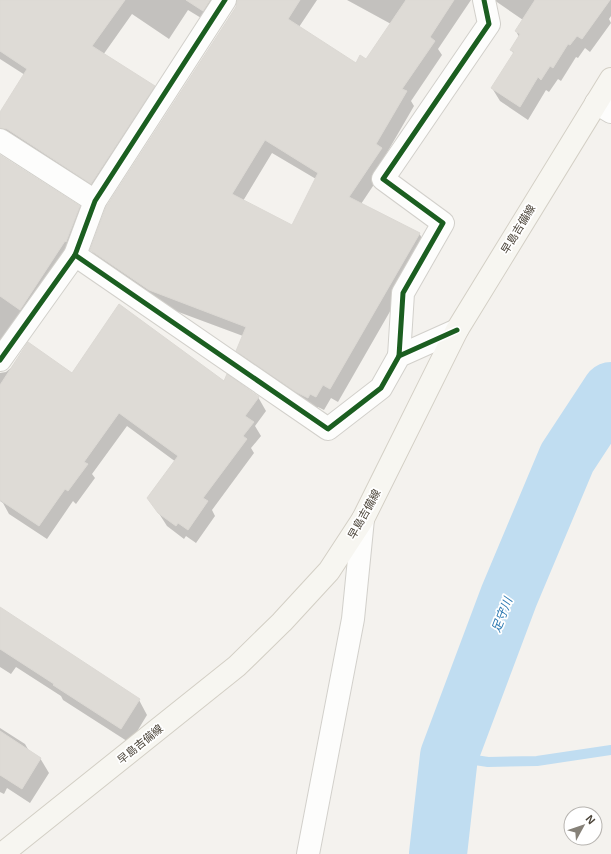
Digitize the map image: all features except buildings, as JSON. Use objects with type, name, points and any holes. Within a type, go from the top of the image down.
[{"type":"main road","name":"早島吉備線","points":[[2,854],[237,666],[282,622],[329,571],[363,519],[457,330],[606,109],[611,79]]},
{"type":"street","points":[[0,360],[75,255],[95,201],[225,0]]},
{"type":"street","points":[[75,255],[328,429],[381,388],[399,356],[403,293],[443,223],[383,179],[489,24],[484,0]]},
{"type":"street","points":[[0,140],[95,201]]},
{"type":"street","points":[[399,356],[457,330]]},
{"type":"street","points":[[308,854],[353,619],[363,519]]},
{"type":"waterway","name":"足守川","points":[[438,854],[449,756],[509,596],[567,458],[611,391]]},
{"type":"waterway","points":[[449,756],[488,762],[537,761],[611,750]]},
{"type":"cycle path","points":[[0,360],[75,255],[95,201],[225,0]]},
{"type":"cycle path","points":[[399,356],[403,293],[443,223],[383,179],[489,24],[484,0]]},
{"type":"cycle path","points":[[75,255],[328,429],[381,388],[399,356],[457,330]]}]
